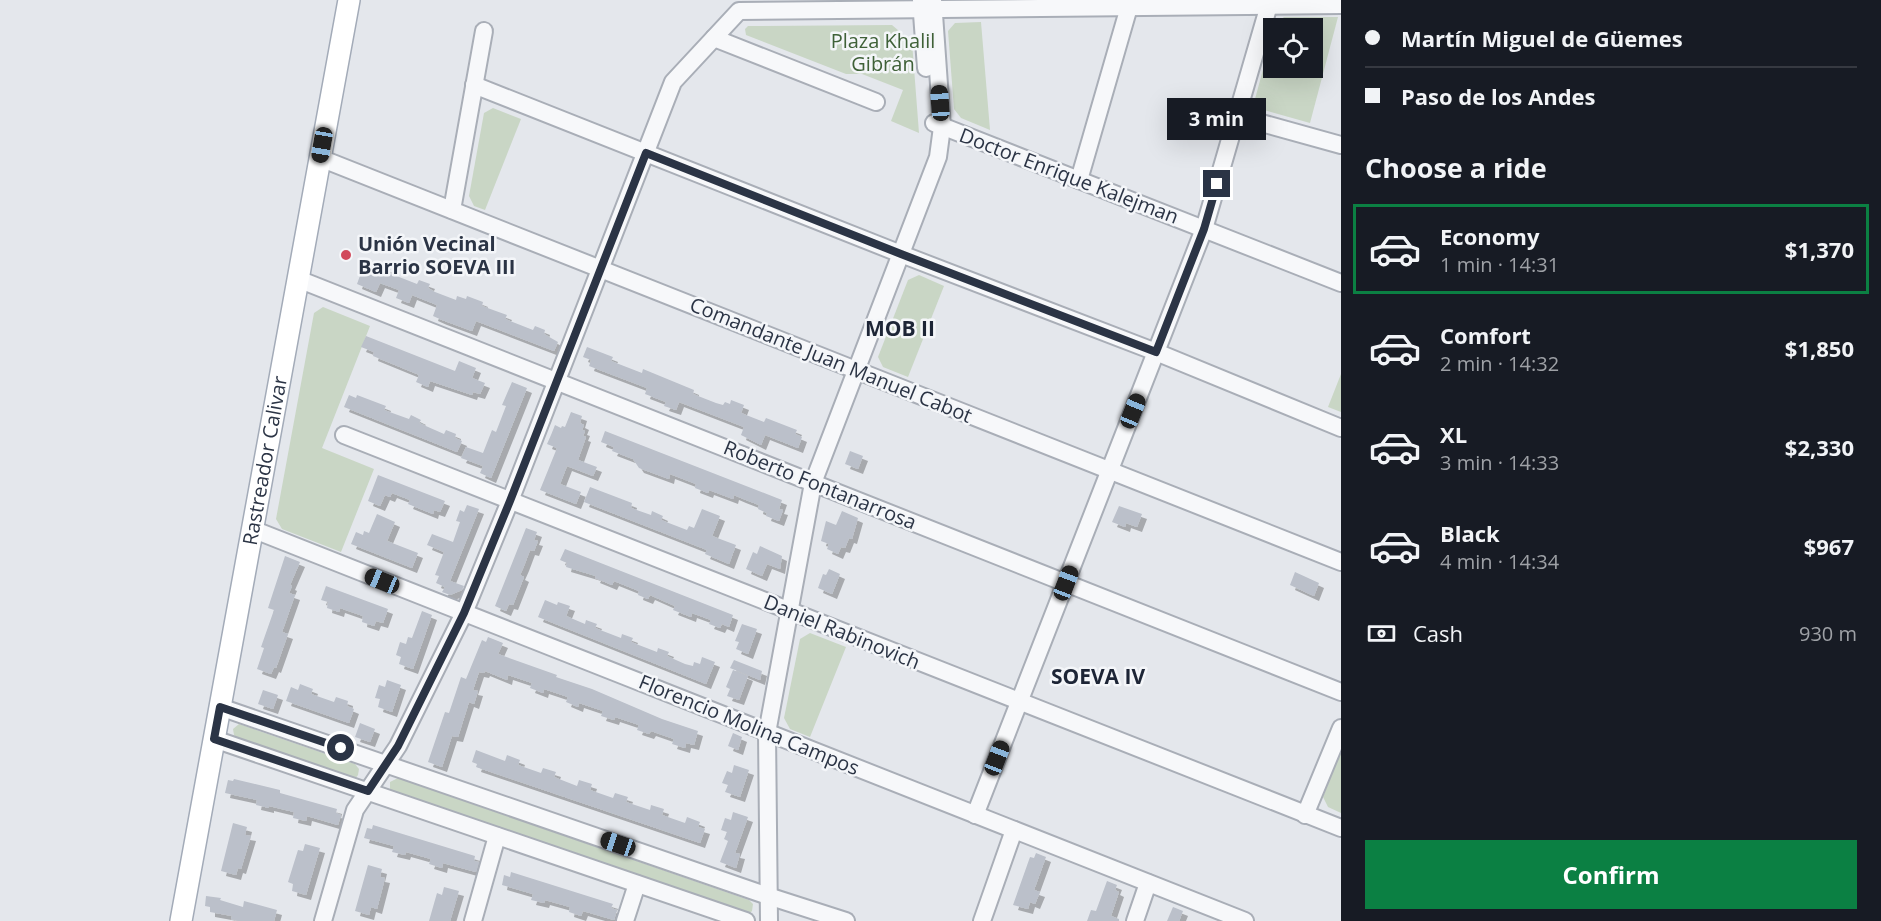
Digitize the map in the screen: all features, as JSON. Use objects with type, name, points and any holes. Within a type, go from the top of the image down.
[{"type":"main road","name":"Rastreador Calivar","points":[[181,921],[349,0]]},
{"type":"street","points":[[769,921],[767,733],[813,483],[940,150],[927,4]]},
{"type":"street","points":[[323,921],[355,810],[398,746],[464,613],[673,82],[739,11],[927,4],[1129,7],[1341,4]]},
{"type":"street","points":[[975,814],[1204,229],[1269,5]]},
{"type":"street","points":[[1079,180],[1129,7]]},
{"type":"street","points":[[452,210],[484,31]]},
{"type":"street","points":[[714,38],[876,102]]},
{"type":"street","points":[[474,86],[1156,352],[1341,428]]},
{"type":"street","points":[[1236,116],[1341,145]]},
{"type":"street","name":"Doctor Enrique Kalejman","points":[[937,124],[1341,283]]},
{"type":"street","name":"Comandante Juan Manuel Cabot","points":[[320,158],[1341,562]]},
{"type":"street","name":"Roberto Fontanarrosa","points":[[298,279],[1341,692]]},
{"type":"street","name":"Daniel Rabinovich","points":[[344,435],[1341,828]]},
{"type":"street","name":"Florencio Molina Campos","points":[[252,529],[1245,921]]},
{"type":"street","points":[[220,707],[846,921]]},
{"type":"street","points":[[1305,815],[1341,728]]},
{"type":"street","points":[[214,739],[746,921]]},
{"type":"street","points":[[982,921],[1014,830]]},
{"type":"street","points":[[473,921],[498,836]]},
{"type":"street","points":[[1135,921],[1148,883]]},
{"type":"street","points":[[625,921],[637,884]]},
{"type":"green space","points":[[1338,17],[1323,74],[1323,18],[1283,18]]},
{"type":"green space","points":[[981,22],[990,130],[961,118],[954,109],[948,31],[955,23]]},
{"type":"green space","name":"Plaza Khalil Gibrán","points":[[892,25],[912,42],[919,133],[891,121],[903,90],[862,74],[846,74],[746,35],[745,29],[748,26]]},
{"type":"green space","points":[[1263,70],[1263,78],[1322,78],[1310,123],[1260,109],[1255,99]]},
{"type":"green space","points":[[493,108],[521,119],[485,210],[474,206],[469,196],[484,113]]},
{"type":"green space","points":[[919,275],[944,286],[908,377],[883,367],[878,357],[908,280]]},
{"type":"green space","points":[[323,307],[370,326],[322,448],[374,469],[341,552],[282,529],[276,519],[314,313]]},
{"type":"green space","points":[[1341,374],[1341,412],[1328,407]]},
{"type":"green space","points":[[810,633],[846,647],[810,737],[790,729],[784,718],[800,639]]},
{"type":"green space","points":[[239,724],[355,764],[359,769],[358,775],[355,779],[237,738],[233,729]]},
{"type":"green space","points":[[1341,751],[1341,813],[1328,807],[1323,797]]},
{"type":"green space","points":[[398,778],[749,900],[753,904],[752,911],[749,914],[390,791],[390,782]]},
{"type":"building","points":[[366,259],[391,269],[389,273],[417,284],[419,280],[430,284],[428,288],[435,292],[456,300],[457,296],[466,299],[467,296],[483,302],[482,306],[507,315],[505,319],[533,330],[535,326],[545,330],[544,334],[558,342],[554,351],[476,321],[472,331],[442,320],[433,316],[437,305],[412,295],[409,303],[396,298],[399,290],[380,283],[376,292],[357,284]]},
{"type":"building","points":[[366,336],[455,371],[459,361],[476,368],[472,378],[485,383],[480,394],[473,392],[472,395],[430,381],[428,387],[416,382],[419,375],[373,356],[374,352],[361,347]]},
{"type":"building","points":[[587,347],[613,357],[611,361],[642,373],[643,369],[694,390],[693,394],[716,403],[730,404],[731,400],[744,405],[741,413],[764,422],[766,418],[797,430],[795,434],[802,437],[798,448],[765,435],[761,445],[741,435],[744,427],[679,402],[676,410],[664,406],[666,402],[645,394],[647,388],[589,366],[591,360],[583,357]]},
{"type":"building","points":[[512,382],[527,388],[491,478],[480,473],[483,466],[461,458],[466,447],[483,453],[492,430],[496,432],[506,406],[502,405]]},
{"type":"building","points":[[349,395],[356,398],[357,395],[386,406],[384,410],[409,419],[411,415],[421,420],[419,423],[444,434],[446,430],[456,434],[455,438],[462,441],[457,452],[344,407]]},
{"type":"building","points":[[571,412],[582,416],[580,423],[584,425],[583,436],[586,437],[578,460],[597,467],[593,476],[567,466],[560,484],[581,492],[576,504],[540,490],[557,448],[547,444],[555,425],[565,427]]},
{"type":"building","points":[[605,431],[782,500],[779,509],[783,510],[779,521],[766,516],[767,513],[758,509],[759,505],[734,495],[733,499],[709,490],[708,493],[695,488],[696,484],[670,474],[669,479],[639,468],[633,459],[612,451],[614,447],[601,442]]},
{"type":"building","points":[[850,451],[863,456],[858,469],[845,464]]},
{"type":"building","points":[[378,475],[445,501],[440,512],[434,510],[433,514],[408,504],[410,500],[392,493],[390,497],[385,495],[380,506],[368,501]]},
{"type":"building","points":[[590,487],[632,503],[631,508],[651,515],[652,511],[663,516],[661,520],[687,530],[689,526],[694,528],[702,509],[720,516],[712,536],[736,545],[729,564],[705,554],[707,550],[584,502]]},
{"type":"building","points":[[467,505],[479,509],[450,581],[464,586],[462,590],[450,595],[442,592],[445,587],[436,583],[439,576],[435,575],[444,552],[427,545],[432,534],[453,542],[460,522],[456,521],[460,510],[464,512]]},
{"type":"building","points":[[1119,506],[1142,514],[1137,527],[1126,523],[1125,527],[1112,522]]},
{"type":"building","points":[[842,511],[858,518],[852,539],[849,538],[845,548],[841,547],[838,554],[827,549],[829,544],[821,541],[826,521],[836,525]]},
{"type":"building","points":[[377,514],[395,522],[387,541],[418,553],[412,568],[351,544],[356,532],[363,535],[364,531],[369,533]]},
{"type":"building","points":[[526,528],[537,532],[534,540],[538,541],[534,551],[530,550],[520,575],[524,577],[513,605],[509,604],[506,611],[495,606]]},
{"type":"building","points":[[760,546],[782,556],[780,569],[767,564],[762,576],[746,569],[753,552],[757,554]]},
{"type":"building","points":[[565,549],[733,615],[729,627],[722,624],[720,628],[709,624],[711,620],[692,613],[691,617],[673,610],[675,606],[650,595],[648,599],[638,595],[639,591],[614,581],[612,585],[595,578],[596,576],[566,567],[567,563],[560,560]]},
{"type":"building","points":[[285,556],[300,562],[290,585],[292,586],[289,593],[295,595],[282,632],[288,634],[276,668],[274,667],[271,674],[257,669],[264,648],[261,647],[274,610],[268,608]]},
{"type":"building","points":[[829,569],[840,574],[832,594],[818,588],[823,574],[826,575]]},
{"type":"building","points":[[1295,572],[1319,583],[1314,596],[1290,585]]},
{"type":"building","points":[[326,586],[388,609],[383,623],[376,621],[374,626],[362,622],[363,616],[340,608],[339,612],[327,608],[328,602],[321,600]]},
{"type":"building","points":[[545,600],[557,605],[558,602],[570,606],[566,616],[585,624],[586,620],[597,624],[595,628],[621,638],[622,634],[633,638],[631,642],[657,652],[658,648],[669,652],[667,656],[685,664],[693,666],[694,662],[700,664],[702,657],[715,662],[706,684],[538,617]]},
{"type":"building","points":[[422,611],[432,615],[413,669],[399,664],[401,657],[396,655],[400,642],[406,644],[408,637],[412,638]]},
{"type":"building","points":[[742,624],[757,629],[748,654],[736,649],[739,642],[735,641]]},
{"type":"building","points":[[488,637],[503,643],[498,654],[698,731],[694,745],[686,743],[685,748],[672,744],[674,739],[651,731],[649,734],[637,730],[639,725],[615,717],[614,720],[601,716],[603,711],[579,703],[578,707],[566,702],[568,697],[544,689],[543,693],[530,688],[532,683],[508,675],[507,680],[485,671],[484,673],[479,672],[473,690],[478,691],[474,704],[469,702],[458,737],[452,736],[442,767],[428,762],[445,712],[449,713],[461,677],[466,679],[482,640],[486,642]]},
{"type":"building","points":[[734,660],[762,671],[760,680],[730,668]]},
{"type":"building","points":[[733,670],[748,676],[739,700],[727,696],[730,689],[726,687]]},
{"type":"building","points":[[387,680],[401,685],[392,712],[378,707],[380,699],[375,698],[379,685],[385,687]]},
{"type":"building","points":[[300,684],[313,689],[311,694],[334,702],[336,697],[348,701],[347,706],[354,709],[349,723],[286,701],[291,687],[298,690]]},
{"type":"building","points":[[263,690],[278,695],[273,709],[258,704]]},
{"type":"building","points":[[360,723],[375,729],[370,742],[355,737]]},
{"type":"building","points":[[733,733],[742,737],[738,750],[728,746]]},
{"type":"building","points":[[476,750],[505,761],[507,755],[520,760],[518,765],[541,773],[543,768],[556,772],[554,777],[577,786],[579,780],[592,784],[590,790],[613,798],[615,793],[628,797],[626,802],[650,810],[651,805],[664,809],[662,815],[685,823],[687,817],[700,822],[698,827],[705,829],[700,843],[476,767],[477,764],[472,762]]},
{"type":"building","points":[[734,765],[749,770],[740,797],[725,792],[728,785],[722,783],[727,771],[732,773]]},
{"type":"building","points":[[234,779],[280,790],[280,793],[337,809],[336,813],[341,815],[338,825],[307,816],[306,821],[293,818],[294,812],[256,805],[257,800],[225,793],[228,780],[233,781]]},
{"type":"building","points":[[733,812],[748,817],[735,853],[740,854],[736,868],[720,862],[728,841],[724,839],[727,832],[721,830],[725,818],[731,820]]},
{"type":"building","points":[[233,823],[247,827],[245,835],[251,836],[241,869],[238,868],[236,875],[221,871]]},
{"type":"building","points":[[373,825],[475,856],[474,861],[479,862],[476,872],[443,863],[442,868],[429,864],[431,859],[406,852],[405,855],[392,852],[394,846],[364,838],[367,828],[372,829]]},
{"type":"building","points":[[305,844],[320,848],[306,895],[292,891],[293,884],[288,882],[298,850],[303,851]]},
{"type":"building","points":[[1036,853],[1046,857],[1034,890],[1040,892],[1035,904],[1030,902],[1028,909],[1013,905],[1030,857],[1034,858]]},
{"type":"building","points":[[368,865],[382,869],[380,877],[385,878],[377,909],[371,907],[369,915],[355,911]]},
{"type":"building","points":[[511,872],[613,904],[611,908],[617,910],[614,920],[583,911],[581,916],[569,912],[570,907],[545,900],[544,903],[531,900],[533,894],[502,885],[504,875],[510,877]]},
{"type":"building","points":[[1107,881],[1117,885],[1115,890],[1119,892],[1111,916],[1119,921],[1087,921],[1091,910],[1096,911]]},
{"type":"building","points":[[444,887],[459,891],[450,921],[429,921],[437,893],[442,895]]},
{"type":"building","points":[[206,896],[221,898],[220,900],[243,907],[244,901],[277,910],[274,921],[239,921],[231,919],[232,916],[210,912],[210,907],[205,906]]},
{"type":"building","points":[[1173,907],[1183,911],[1179,921],[1167,921]]},
{"type":"place","name":"Unión Vecinal Barrio SOEVA III","points":[[346,255]]},
{"type":"district","name":"MOB II","points":[[900,329]]},
{"type":"district","name":"SOEVA IV","points":[[1098,677]]},
{"type":"route","points":[[341,748],[220,707],[214,739],[368,791],[398,746],[464,613],[646,153],[1156,352],[1204,229],[1217,184]]}]
